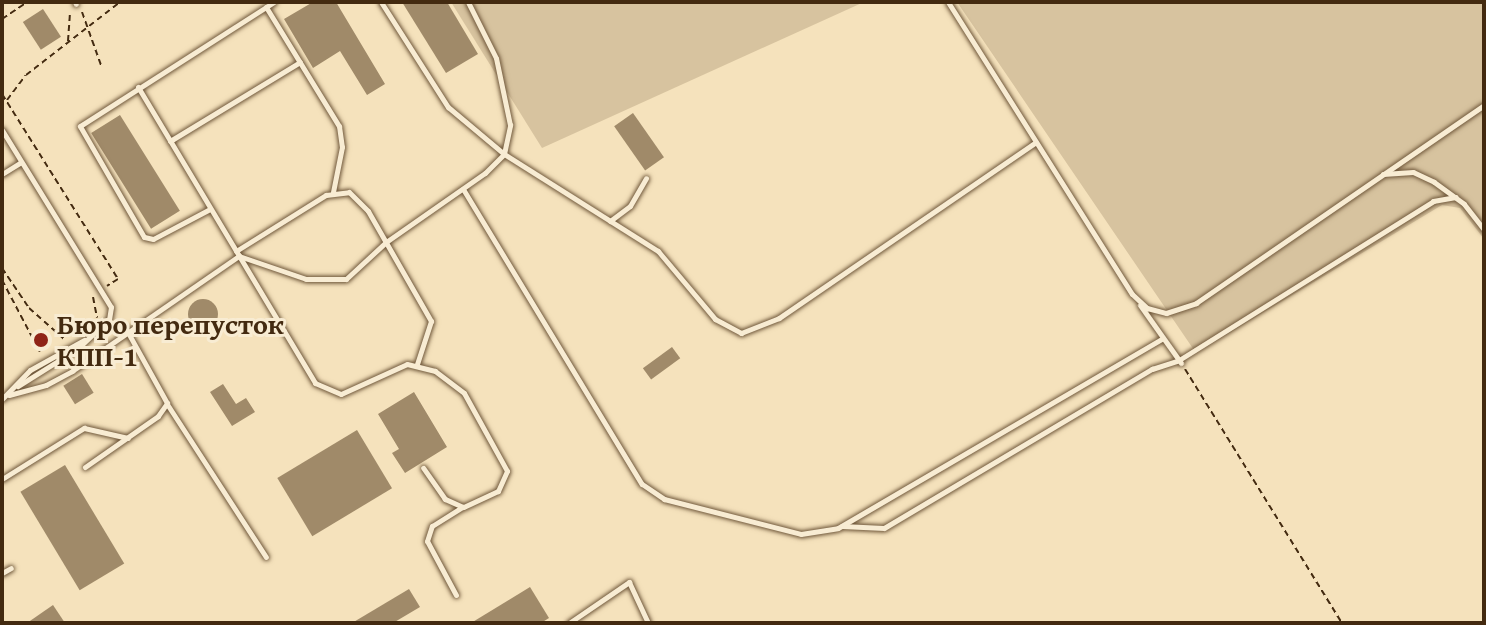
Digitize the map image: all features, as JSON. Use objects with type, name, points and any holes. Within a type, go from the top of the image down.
[{"type":"lane","points":[[210,209],[153,239],[144,237],[80,126],[274,2]]},
{"type":"lane","points":[[381,2],[434,94],[504,154],[669,261],[724,326],[751,332],[779,318],[1036,142]]},
{"type":"lane","points":[[237,254],[306,279],[333,282],[358,272],[386,242],[463,189],[504,154],[510,125],[503,79],[468,2]]},
{"type":"lane","points":[[948,2],[1140,304],[1180,361]]},
{"type":"lane","points":[[266,7],[339,126],[341,160],[333,193]]},
{"type":"lane","points":[[170,141],[300,62]]},
{"type":"lane","points":[[138,87],[315,383],[328,391],[355,391],[396,367],[417,364],[444,375],[464,393],[506,462],[498,491],[432,526],[427,541],[456,595]]},
{"type":"lane","points":[[1140,304],[1166,313],[1196,303],[1484,105]]},
{"type":"lane","points":[[2,130],[102,289],[111,313],[88,338],[9,395]]},
{"type":"lane","points":[[2,174],[21,162]]},
{"type":"lane","points":[[1381,174],[1413,172],[1456,197],[1484,230]]},
{"type":"lane","points":[[610,221],[630,206],[646,178]]},
{"type":"lane","points":[[463,189],[649,490],[664,499],[801,534],[818,535],[841,526],[1163,338]]},
{"type":"lane","points":[[2,399],[59,378],[237,254],[333,193],[349,192],[359,199],[431,321],[417,364]]},
{"type":"lane","points":[[841,526],[884,528],[1152,369],[1180,361],[1433,201],[1456,197]]},
{"type":"lane","points":[[126,329],[167,403],[266,557]]},
{"type":"lane","points":[[85,467],[128,438],[167,403]]},
{"type":"lane","points":[[2,479],[84,428],[128,438]]},
{"type":"lane","points":[[423,468],[445,499],[463,507]]},
{"type":"lane","points":[[2,573],[11,568]]},
{"type":"lane","points":[[569,623],[630,582],[648,623]]},
{"type":"path","points":[[2,19],[27,2]]},
{"type":"path","points":[[6,101],[26,75],[120,2]]},
{"type":"path","points":[[74,3],[91,25],[102,68]]},
{"type":"path","points":[[68,42],[74,3]]},
{"type":"path","points":[[2,94],[118,279],[92,298],[97,319],[56,346]]},
{"type":"path","points":[[2,268],[29,308],[65,340]]},
{"type":"path","points":[[2,280],[43,357],[50,351]]},
{"type":"path","points":[[1180,361],[1342,623]]},
{"type":"shaded area","points":[[451,2],[864,2],[542,148]]},
{"type":"shaded area","points":[[957,2],[1484,2],[1484,239],[1460,208],[1442,205],[1196,353]]},
{"type":"building","points":[[313,2],[336,2],[385,84],[367,95],[340,51],[313,68],[284,19]]},
{"type":"building","points":[[402,2],[447,2],[478,54],[446,73]]},
{"type":"building","points":[[43,9],[61,37],[41,50],[23,22]]},
{"type":"building","points":[[633,113],[664,157],[645,170],[614,126]]},
{"type":"building","points":[[120,115],[180,211],[151,229],[91,133]]},
{"type":"building","points":[[203,299],[214,303],[218,314],[214,325],[203,329],[192,325],[188,314],[192,303]]},
{"type":"building","points":[[672,347],[680,358],[651,379],[643,368]]},
{"type":"building","points":[[82,374],[94,393],[75,404],[63,386]]},
{"type":"building","points":[[223,384],[236,404],[246,398],[255,412],[232,426],[210,392]]},
{"type":"building","points":[[414,392],[447,447],[405,473],[392,453],[399,449],[378,414]]},
{"type":"building","points":[[357,430],[392,488],[312,536],[277,478]]},
{"type":"building","points":[[65,465],[124,564],[80,590],[20,492]]},
{"type":"building","points":[[530,587],[549,618],[541,623],[471,623]]},
{"type":"building","points":[[409,589],[420,607],[393,623],[352,623]]},
{"type":"building","points":[[53,605],[65,623],[27,623]]},
{"type":"place","name":"Бюро перепусток КПП-1","points":[[41,340]]}]
